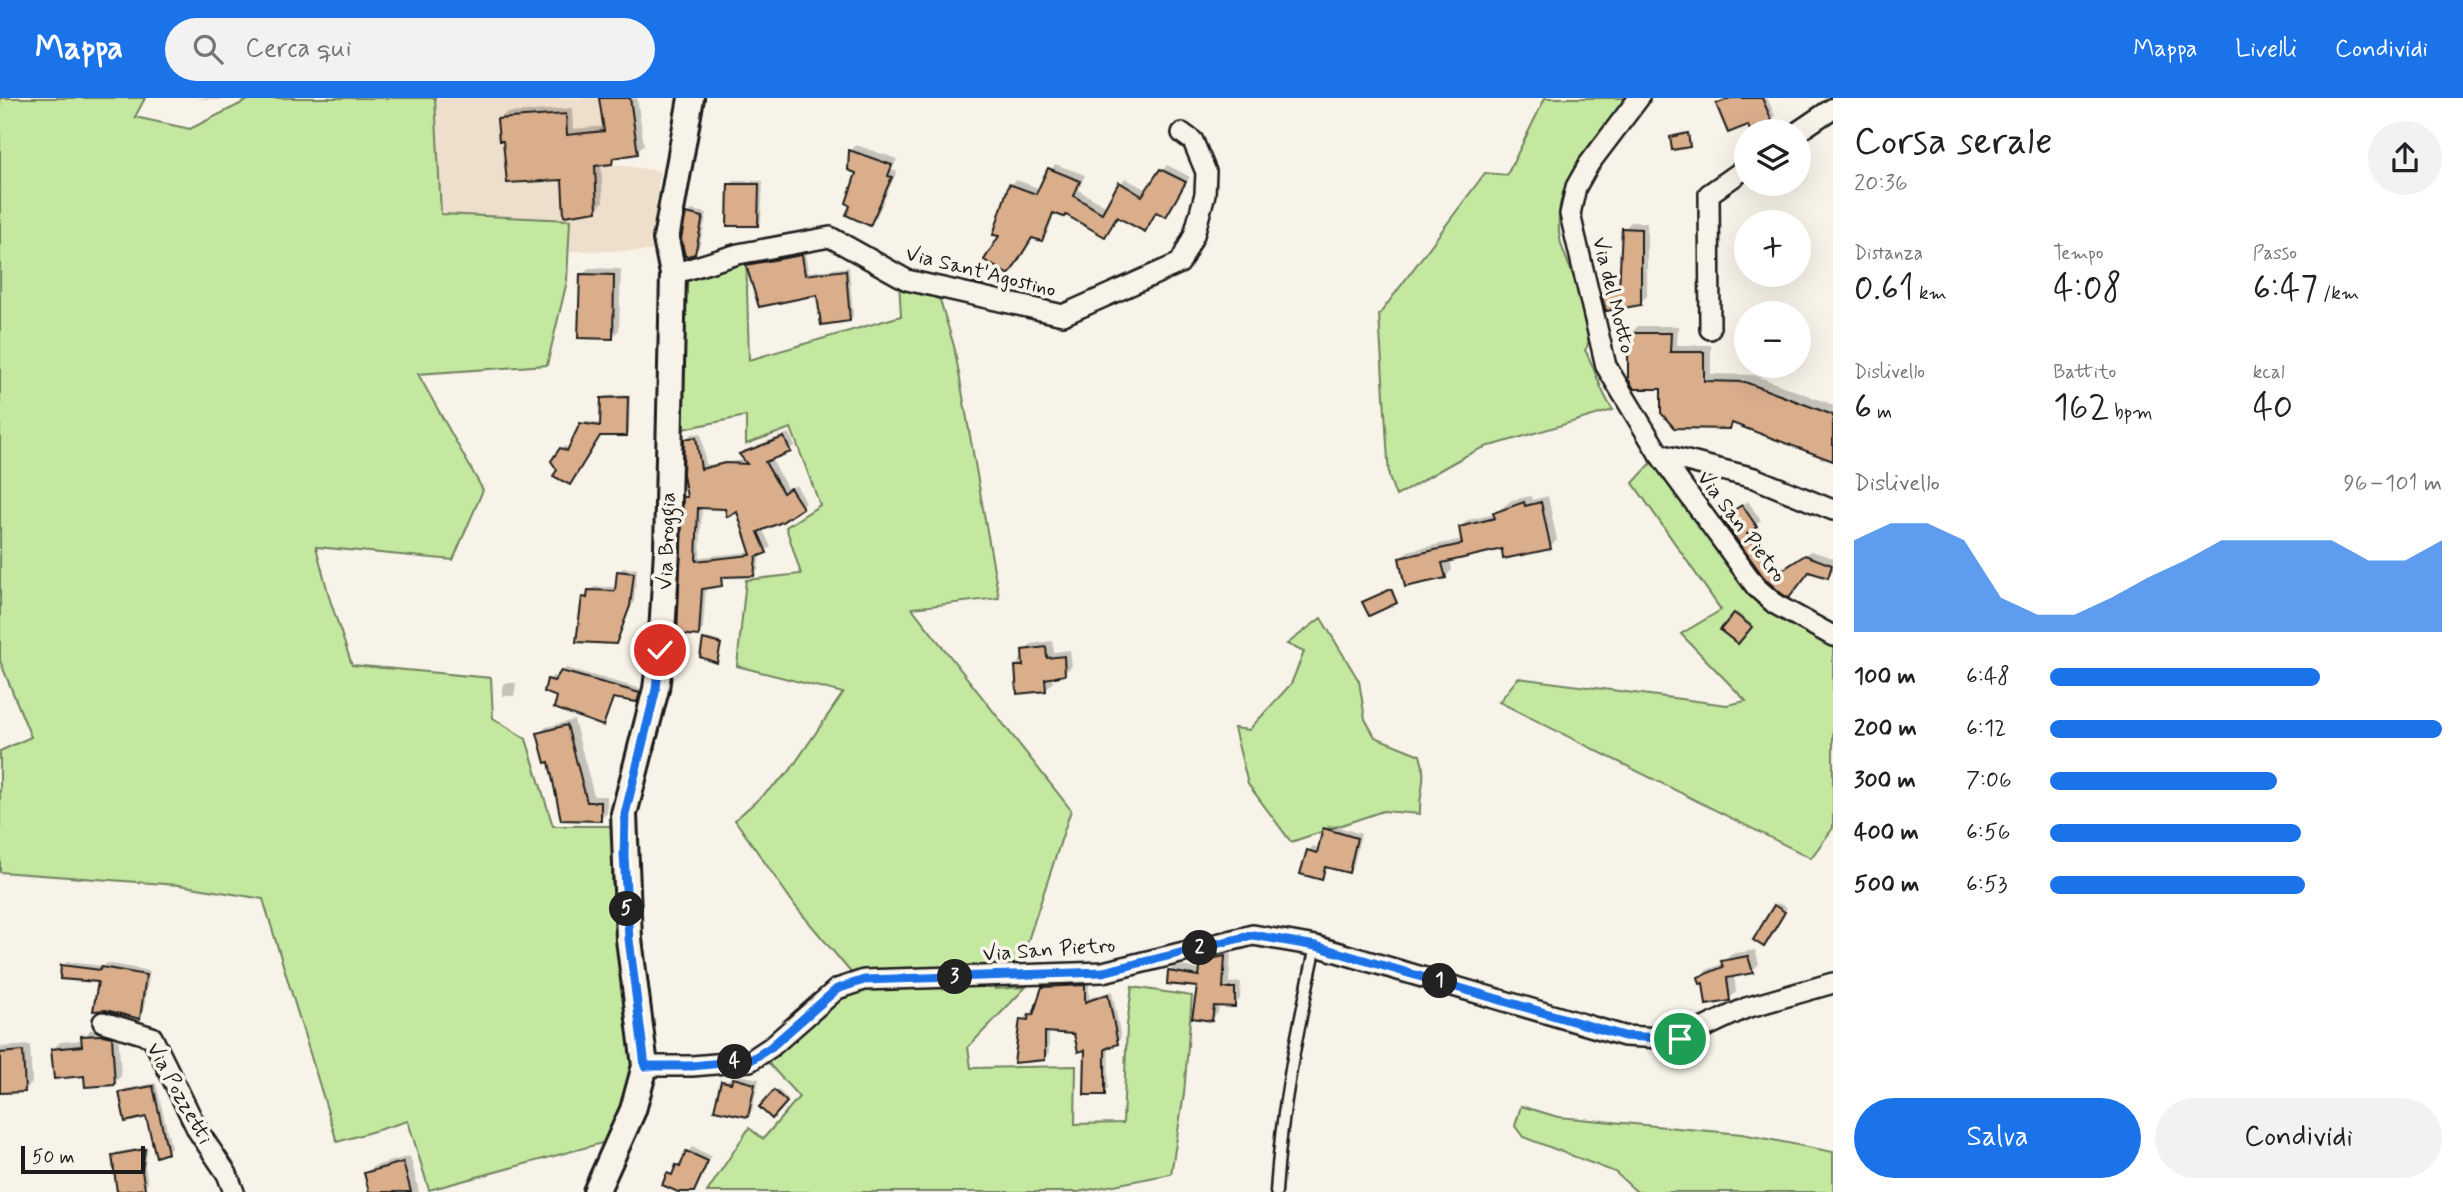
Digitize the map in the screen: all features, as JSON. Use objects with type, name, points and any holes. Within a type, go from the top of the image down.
[{"type":"street","name":"Via Broggia","points":[[645,1066],[629,939],[624,855],[625,814],[656,689],[660,650],[667,550],[673,274],[666,239],[691,98]]},
{"type":"street","name":"Via del Motto","points":[[1639,98],[1589,164],[1576,187],[1570,214],[1606,366],[1659,454]]},
{"type":"street","points":[[1811,123],[1833,108]]},
{"type":"street","name":"Via Sant'Agostino","points":[[673,274],[738,254],[830,237],[907,280],[1063,315],[1180,263],[1194,235],[1205,194],[1206,172],[1193,141],[1182,133]]},
{"type":"street","points":[[1710,329],[1709,194],[1734,176]]},
{"type":"street","points":[[1659,454],[1754,478],[1833,510]]},
{"type":"street","name":"Via San Pietro","points":[[1659,454],[1756,587],[1776,604],[1833,636]]},
{"type":"street","name":"Via San Pietro","points":[[645,1066],[692,1066],[751,1060],[771,1047],[837,989],[864,980],[1103,972],[1253,935],[1316,946],[1624,1036],[1680,1039],[1746,1008],[1833,983]]},
{"type":"street","name":"Via Pozzetti","points":[[103,1022],[152,1037],[198,1131],[227,1174],[234,1192]]},
{"type":"street","points":[[596,1192],[633,1110],[645,1066]]},
{"type":"lane","points":[[1276,1192],[1279,1137],[1292,1054],[1316,946]]},
{"type":"shaded area","points":[[435,98],[617,98],[611,137],[612,164],[659,171],[655,251],[568,251],[569,220],[441,214]]},
{"type":"green space","points":[[0,98],[145,98],[135,117],[190,129],[252,98],[435,98],[441,214],[570,220],[567,281],[547,365],[418,374],[483,490],[453,560],[316,547],[352,665],[491,678],[493,718],[526,739],[553,826],[614,826],[612,881],[632,1059],[626,1092],[606,1142],[429,1190],[408,1121],[337,1142],[263,899],[179,885],[0,872],[0,751],[31,737],[0,661]]},
{"type":"green space","points":[[1545,98],[1629,98],[1588,148],[1571,174],[1564,189],[1559,216],[1562,247],[1589,329],[1589,341],[1585,350],[1613,410],[1486,447],[1461,458],[1396,496],[1389,477],[1379,315],[1485,173],[1507,175]]},
{"type":"green space","points":[[746,252],[749,360],[901,316],[899,280],[940,300],[954,346],[999,598],[912,608],[1071,810],[1015,980],[999,981],[995,989],[1026,987],[968,1047],[971,1068],[1076,1066],[1075,1124],[1123,1123],[1127,1025],[1132,987],[1192,996],[1184,1094],[1171,1174],[1078,1192],[707,1192],[749,1128],[763,1139],[799,1097],[761,1055],[853,975],[796,907],[735,820],[789,772],[843,693],[737,666],[746,580],[801,574],[786,527],[820,505],[791,428],[746,444],[746,416],[673,431],[672,271]]},
{"type":"green space","points":[[1654,460],[1751,596],[1773,614],[1833,639],[1833,828],[1811,858],[1499,702],[1518,678],[1727,705],[1746,701],[1681,634],[1721,610],[1633,483]]},
{"type":"green space","points":[[1321,618],[1359,681],[1365,719],[1375,737],[1420,755],[1423,778],[1420,814],[1383,811],[1291,842],[1248,784],[1234,728],[1249,730],[1291,684],[1304,652],[1287,644]]},
{"type":"green space","points":[[1521,1106],[1558,1117],[1742,1134],[1833,1152],[1833,1192],[1637,1192],[1615,1172],[1523,1137],[1515,1126]]},
{"type":"building","points":[[599,98],[630,98],[638,154],[613,158],[612,164],[595,166],[597,211],[564,216],[562,180],[507,183],[503,141],[499,141],[497,119],[566,114],[567,135],[604,131]]},
{"type":"building","points":[[1730,98],[1762,98],[1771,119],[1734,119],[1734,131],[1728,133],[1716,104]]},
{"type":"building","points":[[1688,133],[1690,147],[1672,150],[1670,137]]},
{"type":"building","points":[[849,150],[892,165],[888,176],[892,177],[870,226],[846,215],[850,206],[846,203],[856,173],[848,170]]},
{"type":"building","points":[[1048,168],[1080,181],[1074,196],[1102,213],[1119,182],[1142,196],[1160,169],[1186,182],[1166,217],[1156,212],[1145,232],[1117,217],[1105,237],[1066,215],[1064,217],[1053,213],[1042,241],[1032,238],[1009,275],[984,260],[999,236],[993,235],[1009,184],[1036,194]]},
{"type":"building","points":[[728,184],[759,184],[758,226],[727,226]]},
{"type":"building","points":[[686,213],[703,217],[695,254],[688,256],[685,256],[681,239]]},
{"type":"building","points":[[1622,228],[1641,229],[1641,305],[1606,311],[1601,294],[1619,290]]},
{"type":"building","points":[[802,255],[805,275],[846,270],[850,321],[821,325],[817,295],[759,307],[746,265]]},
{"type":"building","points":[[580,274],[614,275],[613,339],[578,338]]},
{"type":"building","points":[[1628,333],[1671,333],[1670,352],[1704,352],[1704,381],[1745,382],[1833,415],[1833,461],[1732,423],[1730,429],[1674,428],[1661,413],[1661,389],[1634,389],[1628,379]]},
{"type":"building","points":[[628,397],[627,436],[600,436],[570,485],[553,476],[557,470],[551,461],[560,448],[567,451],[580,423],[600,426],[601,398]]},
{"type":"building","points":[[696,437],[701,469],[725,463],[747,464],[739,454],[784,437],[791,452],[765,462],[783,493],[790,488],[803,508],[782,522],[758,532],[767,553],[756,557],[754,576],[721,577],[722,586],[702,589],[699,636],[677,634],[683,497],[687,497],[683,475],[684,439]],"holes":[[[698,508],[725,509],[727,517],[737,512],[751,555],[696,561]]]},
{"type":"building","points":[[1524,502],[1525,506],[1541,502],[1551,549],[1503,559],[1502,549],[1442,563],[1446,578],[1405,587],[1399,558],[1462,544],[1459,527],[1495,518],[1493,513]]},
{"type":"building","points":[[1742,505],[1757,527],[1747,534],[1769,565],[1779,572],[1805,555],[1832,565],[1828,578],[1809,572],[1789,598],[1782,594],[1765,579],[1721,518]]},
{"type":"building","points":[[617,571],[634,573],[630,606],[616,644],[576,642],[582,597],[587,598],[588,590],[615,591]]},
{"type":"building","points":[[1391,589],[1397,603],[1369,616],[1362,602]]},
{"type":"building","points":[[1734,613],[1752,627],[1738,644],[1720,630]]},
{"type":"building","points":[[703,639],[721,644],[717,663],[700,657]]},
{"type":"building","points":[[1046,647],[1047,658],[1064,656],[1065,675],[1045,679],[1046,691],[1017,694],[1015,666],[1023,666],[1022,650]]},
{"type":"building","points":[[561,671],[640,693],[637,702],[613,698],[603,726],[554,708],[557,697],[544,692],[547,679],[554,681]]},
{"type":"building","points":[[567,725],[587,802],[601,802],[601,821],[561,820],[549,762],[545,763],[537,733]]},
{"type":"building","points":[[1323,828],[1357,838],[1349,873],[1325,867],[1322,880],[1300,874],[1307,850],[1317,853]]},
{"type":"building","points":[[1774,905],[1785,912],[1764,947],[1753,940]]},
{"type":"building","points":[[1225,956],[1223,988],[1235,988],[1235,1007],[1214,1006],[1212,1021],[1192,1018],[1197,987],[1167,984],[1168,971],[1199,976],[1201,961]]},
{"type":"building","points":[[1748,956],[1753,973],[1727,978],[1730,1001],[1706,1005],[1703,983],[1700,984],[1698,977],[1723,967],[1721,961]]},
{"type":"building","points":[[61,965],[100,970],[101,967],[146,975],[140,1019],[106,1010],[93,1011],[98,982],[60,979]]},
{"type":"building","points":[[1085,985],[1085,1002],[1108,994],[1118,1044],[1105,1049],[1105,1095],[1084,1095],[1085,1050],[1078,1052],[1074,1034],[1045,1032],[1045,1060],[1014,1063],[1020,1019],[1028,1020],[1029,1014],[1033,1015],[1042,987]]},
{"type":"building","points":[[81,1036],[112,1037],[115,1085],[85,1087],[84,1076],[54,1079],[51,1049],[82,1046]]},
{"type":"building","points":[[23,1051],[25,1092],[0,1093],[0,1053]]},
{"type":"building","points":[[733,1078],[755,1084],[748,1117],[714,1110],[721,1081],[731,1083]]},
{"type":"building","points":[[153,1086],[168,1153],[156,1157],[146,1117],[125,1122],[119,1092]]},
{"type":"building","points":[[774,1090],[787,1102],[772,1119],[759,1107]]},
{"type":"building","points":[[145,1149],[142,1171],[145,1189],[117,1192],[112,1155]]},
{"type":"building","points":[[686,1151],[708,1161],[694,1192],[678,1192],[662,1185],[667,1173],[672,1175],[676,1165],[680,1167]]},
{"type":"building","points":[[403,1162],[411,1192],[369,1192],[364,1173]]},
{"type":"route","points":[[660,650],[656,689],[625,814],[624,855],[629,939],[645,1066],[692,1066],[751,1060],[771,1047],[837,989],[864,980],[1103,972],[1253,935],[1316,946],[1624,1036],[1680,1039]]}]
